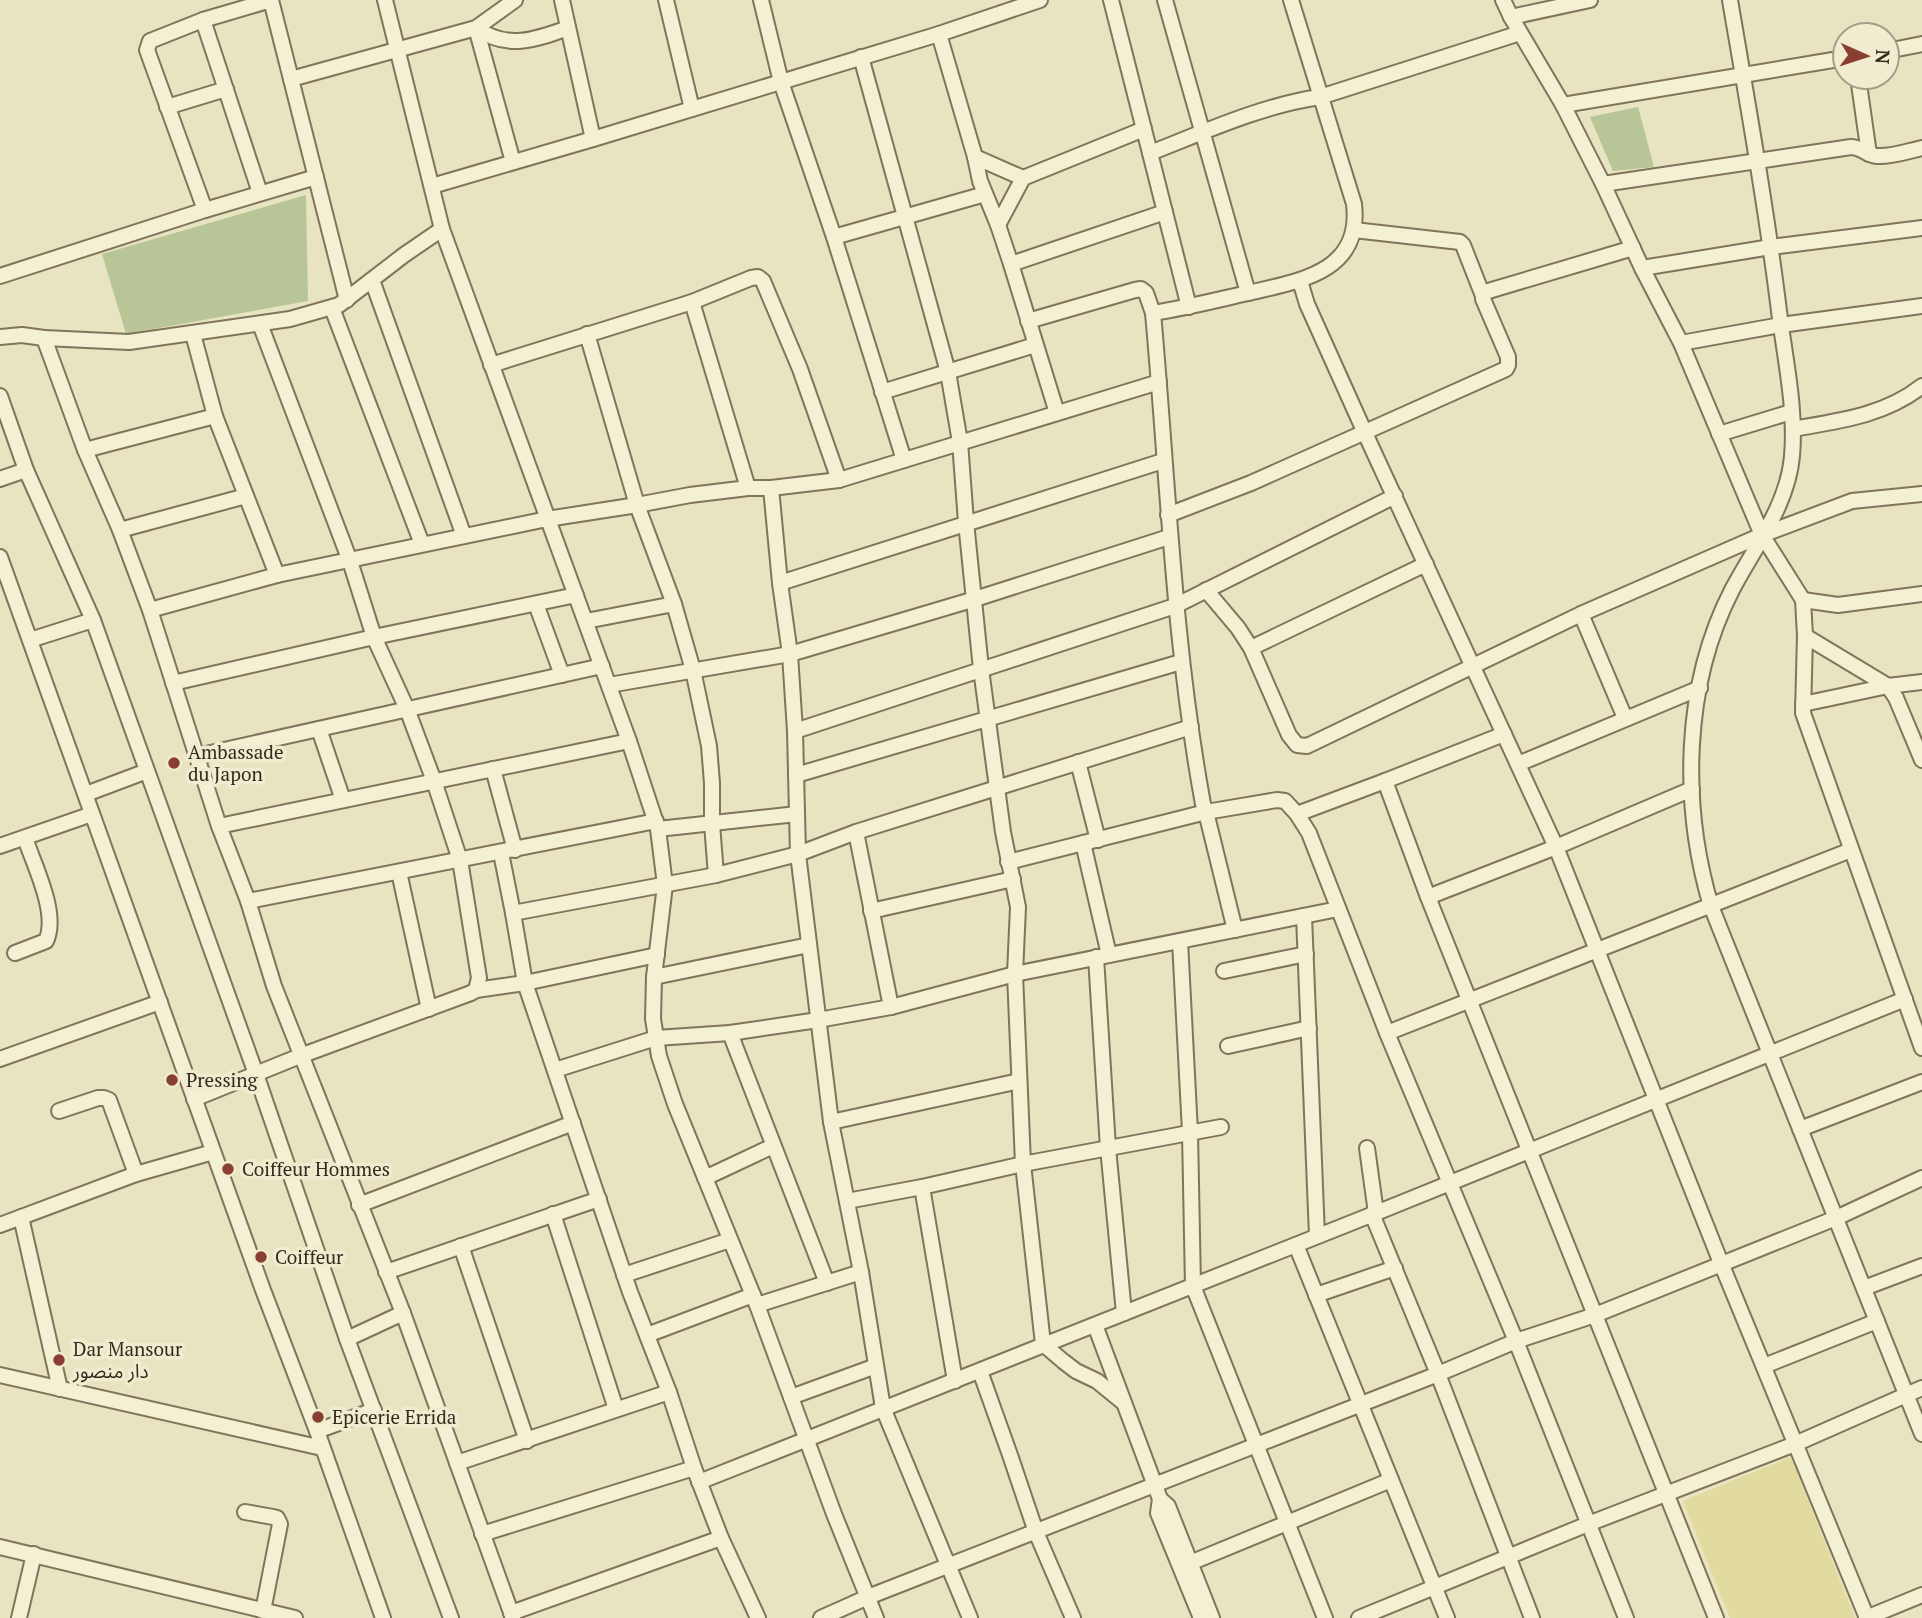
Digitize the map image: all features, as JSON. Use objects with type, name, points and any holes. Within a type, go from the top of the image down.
[{"type":"street","points":[[205,210],[147,44],[204,20],[271,0],[347,300]]},
{"type":"street","points":[[385,0],[442,229],[586,621],[657,825],[665,885],[654,977],[653,1019],[659,1056],[675,1104],[755,1300],[834,1514],[876,1618]]},
{"type":"street","points":[[291,79],[476,28],[515,0]]},
{"type":"street","points":[[562,0],[593,139]]},
{"type":"street","points":[[666,0],[692,109]]},
{"type":"street","points":[[761,0],[781,82],[834,237],[904,460]]},
{"type":"street","points":[[432,186],[939,34],[1041,0]]},
{"type":"street","points":[[1111,0],[1189,307]]},
{"type":"street","points":[[1165,0],[1248,293]]},
{"type":"street","points":[[1153,313],[1300,281],[1326,269],[1349,245],[1356,216],[1354,204],[1291,0]]},
{"type":"street","points":[[1503,0],[1604,184],[1642,268],[1681,343],[1762,535],[1803,600],[1805,636],[1802,704],[1808,729],[1851,850],[1912,1007],[1922,1048]]},
{"type":"street","points":[[1511,18],[1590,0]]},
{"type":"street","points":[[1730,0],[1771,247],[1793,429],[1792,457],[1789,478],[1781,501],[1722,612],[1706,661],[1692,751],[1692,789],[1699,857],[1711,906],[1922,1434]]},
{"type":"street","points":[[204,20],[260,193]]},
{"type":"street","points":[[476,28],[494,38],[521,41],[541,38],[568,28]]},
{"type":"street","points":[[476,28],[513,162]]},
{"type":"street","points":[[1150,153],[1286,104],[1320,97],[1520,33]]},
{"type":"street","points":[[939,34],[980,181],[998,225],[1057,413]]},
{"type":"street","points":[[1901,48],[1922,44]]},
{"type":"street","points":[[861,57],[948,372],[960,442],[981,669],[1018,907],[1015,974],[1023,1164],[1044,1344],[1069,1366],[1097,1381],[1124,1402]]},
{"type":"street","points":[[1563,105],[1831,60]]},
{"type":"street","points":[[167,107],[226,89]]},
{"type":"street","points":[[1859,91],[1869,154]]},
{"type":"street","points":[[998,225],[1023,178],[1144,130]]},
{"type":"street","points":[[1604,184],[1851,147],[1858,147],[1869,154],[1879,156],[1922,148]]},
{"type":"street","points":[[975,157],[1023,178]]},
{"type":"street","points":[[0,276],[316,177]]},
{"type":"street","points":[[834,237],[985,194]]},
{"type":"street","points":[[1010,264],[1165,212]]},
{"type":"street","points":[[1642,268],[1771,247],[1922,228]]},
{"type":"street","points":[[0,337],[22,335],[122,342],[290,319],[347,300],[442,229]]},
{"type":"street","points":[[1168,515],[1251,483],[1506,369],[1508,357],[1463,244],[1354,230]]},
{"type":"street","points":[[1483,296],[1485,292],[1633,248]]},
{"type":"street","points":[[491,365],[691,302],[758,277],[763,281],[800,369],[839,480]]},
{"type":"street","points":[[372,279],[464,536]]},
{"type":"street","points":[[1300,281],[1307,304],[1365,433],[1556,847],[1721,1264],[1867,1618],[1922,1595]]},
{"type":"street","points":[[1028,321],[1140,289],[1146,293],[1153,313],[1181,662],[1198,775],[1235,930]]},
{"type":"street","points":[[691,302],[748,488]]},
{"type":"street","points":[[1681,343],[1781,325],[1922,306]]},
{"type":"street","points":[[332,307],[422,544]]},
{"type":"street","points":[[260,324],[351,561],[374,637],[407,709],[434,781],[460,860],[479,978],[476,990]]},
{"type":"street","points":[[193,334],[215,416],[277,575]]},
{"type":"street","points":[[587,334],[637,505],[674,604],[693,670],[709,746],[716,875]]},
{"type":"street","points":[[44,338],[85,450],[120,530],[150,610],[219,826],[248,901],[274,986],[402,1313],[512,1616],[721,1538]]},
{"type":"street","points":[[882,392],[1035,345]]},
{"type":"street","points":[[150,610],[277,575],[547,519],[690,495],[839,480],[1159,382]]},
{"type":"street","points":[[1793,429],[1864,416],[1894,403],[1922,386]]},
{"type":"street","points":[[0,396],[26,470],[93,620],[256,1074],[347,1339],[451,1618]]},
{"type":"street","points":[[1719,434],[1791,412]]},
{"type":"street","points":[[85,450],[215,416]]},
{"type":"street","points":[[780,583],[1163,461]]},
{"type":"street","points":[[0,479],[26,470]]},
{"type":"street","points":[[771,488],[790,654],[798,854],[831,1122],[861,1272],[883,1408],[970,1618]]},
{"type":"street","points":[[1206,590],[1251,648],[1289,735],[1297,745],[1307,746],[1581,614],[1762,535],[1852,501],[1922,494]]},
{"type":"street","points":[[120,530],[246,496]]},
{"type":"street","points":[[795,731],[1175,606],[1395,496]]},
{"type":"street","points":[[609,685],[790,654],[1169,537]]},
{"type":"street","points":[[0,557],[262,1290],[323,1448],[383,1618]]},
{"type":"street","points":[[1251,648],[1426,564]]},
{"type":"street","points":[[1803,600],[1839,605],[1922,594]]},
{"type":"street","points":[[173,683],[576,595]]},
{"type":"street","points":[[536,604],[562,675]]},
{"type":"street","points":[[586,621],[674,604]]},
{"type":"street","points":[[1581,614],[1625,718]]},
{"type":"street","points":[[30,640],[93,620]]},
{"type":"street","points":[[1805,636],[1888,686],[1896,698],[1922,760]]},
{"type":"street","points":[[796,775],[1181,662]]},
{"type":"street","points":[[197,755],[602,666]]},
{"type":"street","points":[[1802,704],[1888,686],[1922,682]]},
{"type":"street","points":[[1518,764],[1700,688]]},
{"type":"street","points":[[513,913],[716,875],[798,854],[856,832],[1191,727]]},
{"type":"street","points":[[319,729],[343,800]]},
{"type":"street","points":[[1297,814],[1504,734]]},
{"type":"street","points":[[219,826],[629,741]]},
{"type":"street","points":[[1078,762],[1098,840]]},
{"type":"street","points":[[494,769],[525,983],[624,1275],[669,1392],[697,1475],[721,1538],[758,1618]]},
{"type":"street","points":[[86,794],[147,771]]},
{"type":"street","points":[[1385,781],[1428,897],[1716,1618]]},
{"type":"street","points":[[1428,897],[1556,847],[1692,789]]},
{"type":"street","points":[[1009,862],[1206,812],[1277,800],[1285,800],[1297,814],[1309,833],[1387,1033],[1516,1341],[1626,1618]]},
{"type":"street","points":[[0,846],[92,814]]},
{"type":"street","points":[[248,901],[657,825],[712,824],[797,814]]},
{"type":"street","points":[[856,832],[891,1007]]},
{"type":"street","points":[[15,953],[46,940],[50,926],[50,909],[24,838]]},
{"type":"street","points":[[1083,843],[1103,956],[1108,1148],[1124,1313]]},
{"type":"street","points":[[1387,1033],[1851,850]]},
{"type":"street","points":[[399,872],[429,1009]]},
{"type":"street","points":[[871,911],[1013,879]]},
{"type":"street","points":[[555,1070],[656,1038],[730,1033],[891,1007],[1015,974],[1338,909]]},
{"type":"street","points":[[1304,916],[1317,1236]]},
{"type":"street","points":[[1180,941],[1190,1132],[1193,1286],[1325,1618]]},
{"type":"street","points":[[654,977],[809,945]]},
{"type":"street","points":[[1224,971],[1306,954]]},
{"type":"street","points":[[194,1099],[476,990],[525,983],[657,955]]},
{"type":"street","points":[[0,1059],[160,1002]]},
{"type":"street","points":[[482,1534],[697,1475],[806,1439],[1770,1055],[1912,1007]]},
{"type":"street","points":[[1228,1046],[1309,1028]]},
{"type":"street","points":[[730,1033],[827,1283]]},
{"type":"street","points":[[831,1122],[1019,1081]]},
{"type":"street","points":[[1800,1129],[1922,1082]]},
{"type":"street","points":[[60,1111],[98,1098],[109,1100],[136,1174]]},
{"type":"street","points":[[359,1205],[573,1123]]},
{"type":"street","points":[[847,1201],[1023,1164],[1221,1127]]},
{"type":"street","points":[[705,1178],[773,1146]]},
{"type":"street","points":[[1367,1148],[1374,1213],[1532,1618]]},
{"type":"street","points":[[0,1225],[136,1174],[213,1152]]},
{"type":"street","points":[[821,1618],[868,1597],[1360,1405],[1516,1341],[1595,1315],[1836,1218],[1922,1178]]},
{"type":"street","points":[[922,1187],[955,1381]]},
{"type":"street","points":[[386,1272],[599,1199]]},
{"type":"street","points":[[554,1214],[616,1409]]},
{"type":"street","points":[[21,1217],[60,1389]]},
{"type":"street","points":[[624,1275],[730,1240]]},
{"type":"street","points":[[1296,1244],[1447,1618]]},
{"type":"street","points":[[461,1246],[527,1441]]},
{"type":"street","points":[[1864,1288],[1922,1266]]},
{"type":"street","points":[[1316,1295],[1395,1268]]},
{"type":"street","points":[[647,1335],[755,1300],[861,1272]]},
{"type":"street","points":[[347,1339],[402,1313]]},
{"type":"street","points":[[1764,1366],[1877,1321]]},
{"type":"street","points":[[1095,1325],[1154,1485],[1160,1499],[1168,1506],[1213,1618]]},
{"type":"street","points":[[791,1397],[876,1366]]},
{"type":"street","points":[[980,1371],[1036,1532],[1073,1618]]},
{"type":"street","points":[[0,1375],[323,1448]]},
{"type":"street","points":[[1359,1618],[1588,1524],[1795,1444],[1922,1388]]},
{"type":"street","points":[[457,1463],[669,1392]]},
{"type":"street","points":[[317,1432],[374,1410]]},
{"type":"street","points":[[1190,1563],[1391,1480]]},
{"type":"street","points":[[1160,1499],[1158,1513],[1201,1618]]},
{"type":"street","points":[[245,1512],[277,1518],[280,1524],[263,1611]]},
{"type":"street","points":[[0,1547],[295,1618]]},
{"type":"street","points":[[19,1618],[34,1554]]},
{"type":"green space","points":[[1638,107],[1654,167],[1613,171],[1590,117]]},
{"type":"green space","points":[[306,195],[308,301],[126,334],[102,254]]},
{"type":"sand","points":[[1791,1457],[1855,1618],[1730,1618],[1683,1501]]},
{"type":"place","name":"Ambassade du Japon","points":[[174,763]]},
{"type":"place","name":"Pressing","points":[[172,1080]]},
{"type":"place","name":"Coiffeur Hommes","points":[[228,1169]]},
{"type":"place","name":"Coiffeur","points":[[261,1257]]},
{"type":"place","name":"Dar Mansour دار منصور","points":[[59,1360]]},
{"type":"place","name":"Epicerie Errida","points":[[318,1417]]}]
